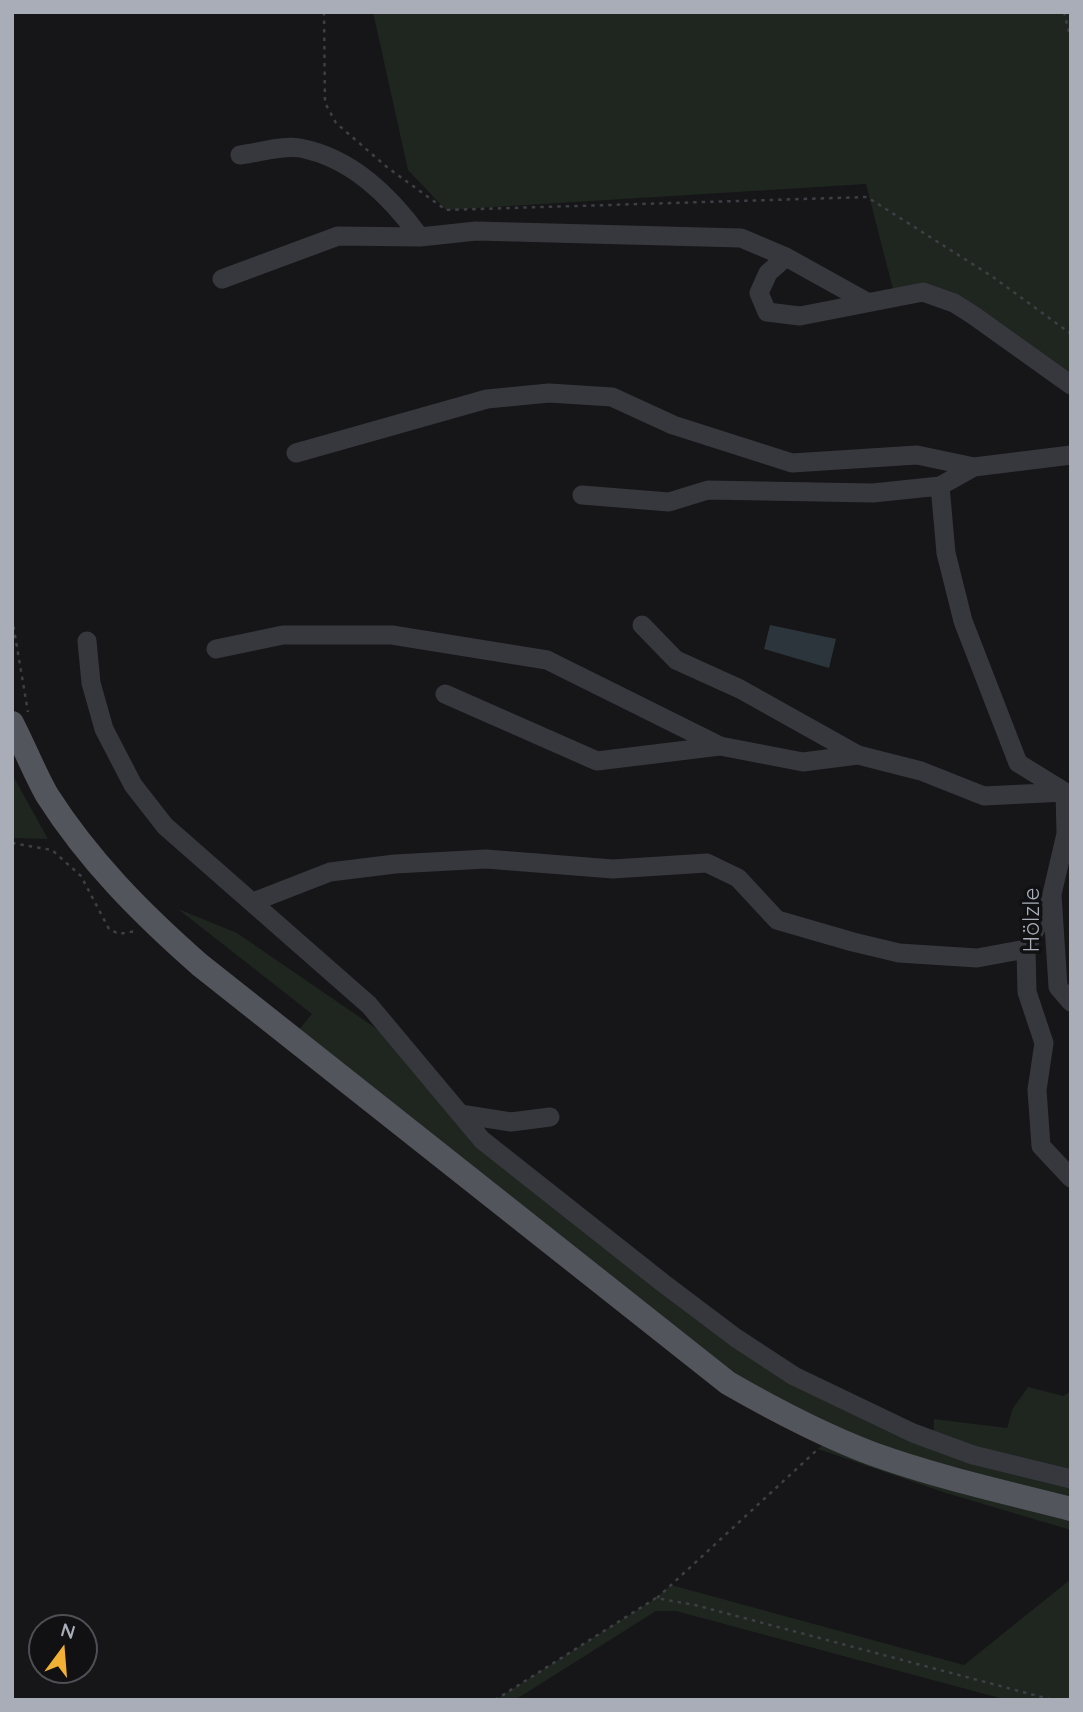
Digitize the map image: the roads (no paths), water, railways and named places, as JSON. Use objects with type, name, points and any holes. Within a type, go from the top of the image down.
[{"type":"main road","points":[[20,719],[46,793],[130,903],[200,965],[728,1383],[783,1415],[873,1454],[963,1482],[1071,1509]]},
{"type":"street","points":[[240,155],[297,148],[338,159],[395,202],[420,237]]},
{"type":"street","points":[[222,279],[338,236],[420,237],[476,231],[741,237],[786,257],[867,302]]},
{"type":"street","points":[[786,257],[768,273],[759,293],[767,312],[800,316],[923,292],[954,303],[1071,384]]},
{"type":"street","points":[[296,453],[487,399],[549,393],[612,397],[673,425],[792,463],[916,456],[974,467],[1071,455]]},
{"type":"street","points":[[582,495],[669,502],[708,489],[873,493],[940,486],[974,467]]},
{"type":"street","points":[[940,486],[946,553],[963,621],[1018,763],[1065,792]]},
{"type":"street","points":[[642,625],[676,660],[740,689],[858,755],[921,771],[984,796],[1065,792]]},
{"type":"street","points":[[216,649],[283,635],[392,635],[547,660],[720,746],[803,762],[858,755]]},
{"type":"street","points":[[88,641],[91,683],[104,729],[133,785],[165,826],[369,1005],[482,1140],[663,1283],[794,1376],[913,1433],[973,1455],[1071,1479]]},
{"type":"street","points":[[444,694],[597,761],[720,746]]},
{"type":"street","name":"Hölzle","points":[[1065,792],[1066,834],[1052,894],[1058,987],[1071,1002]]},
{"type":"street","points":[[253,902],[330,872],[395,864],[486,859],[613,869],[707,863],[738,877],[777,920],[853,942],[899,953],[977,958],[1026,950]]},
{"type":"street","points":[[1052,894],[1026,950],[1027,992],[1044,1043],[1037,1090],[1041,1146],[1071,1178]]},
{"type":"street","points":[[460,1114],[511,1122],[550,1117]]}]
